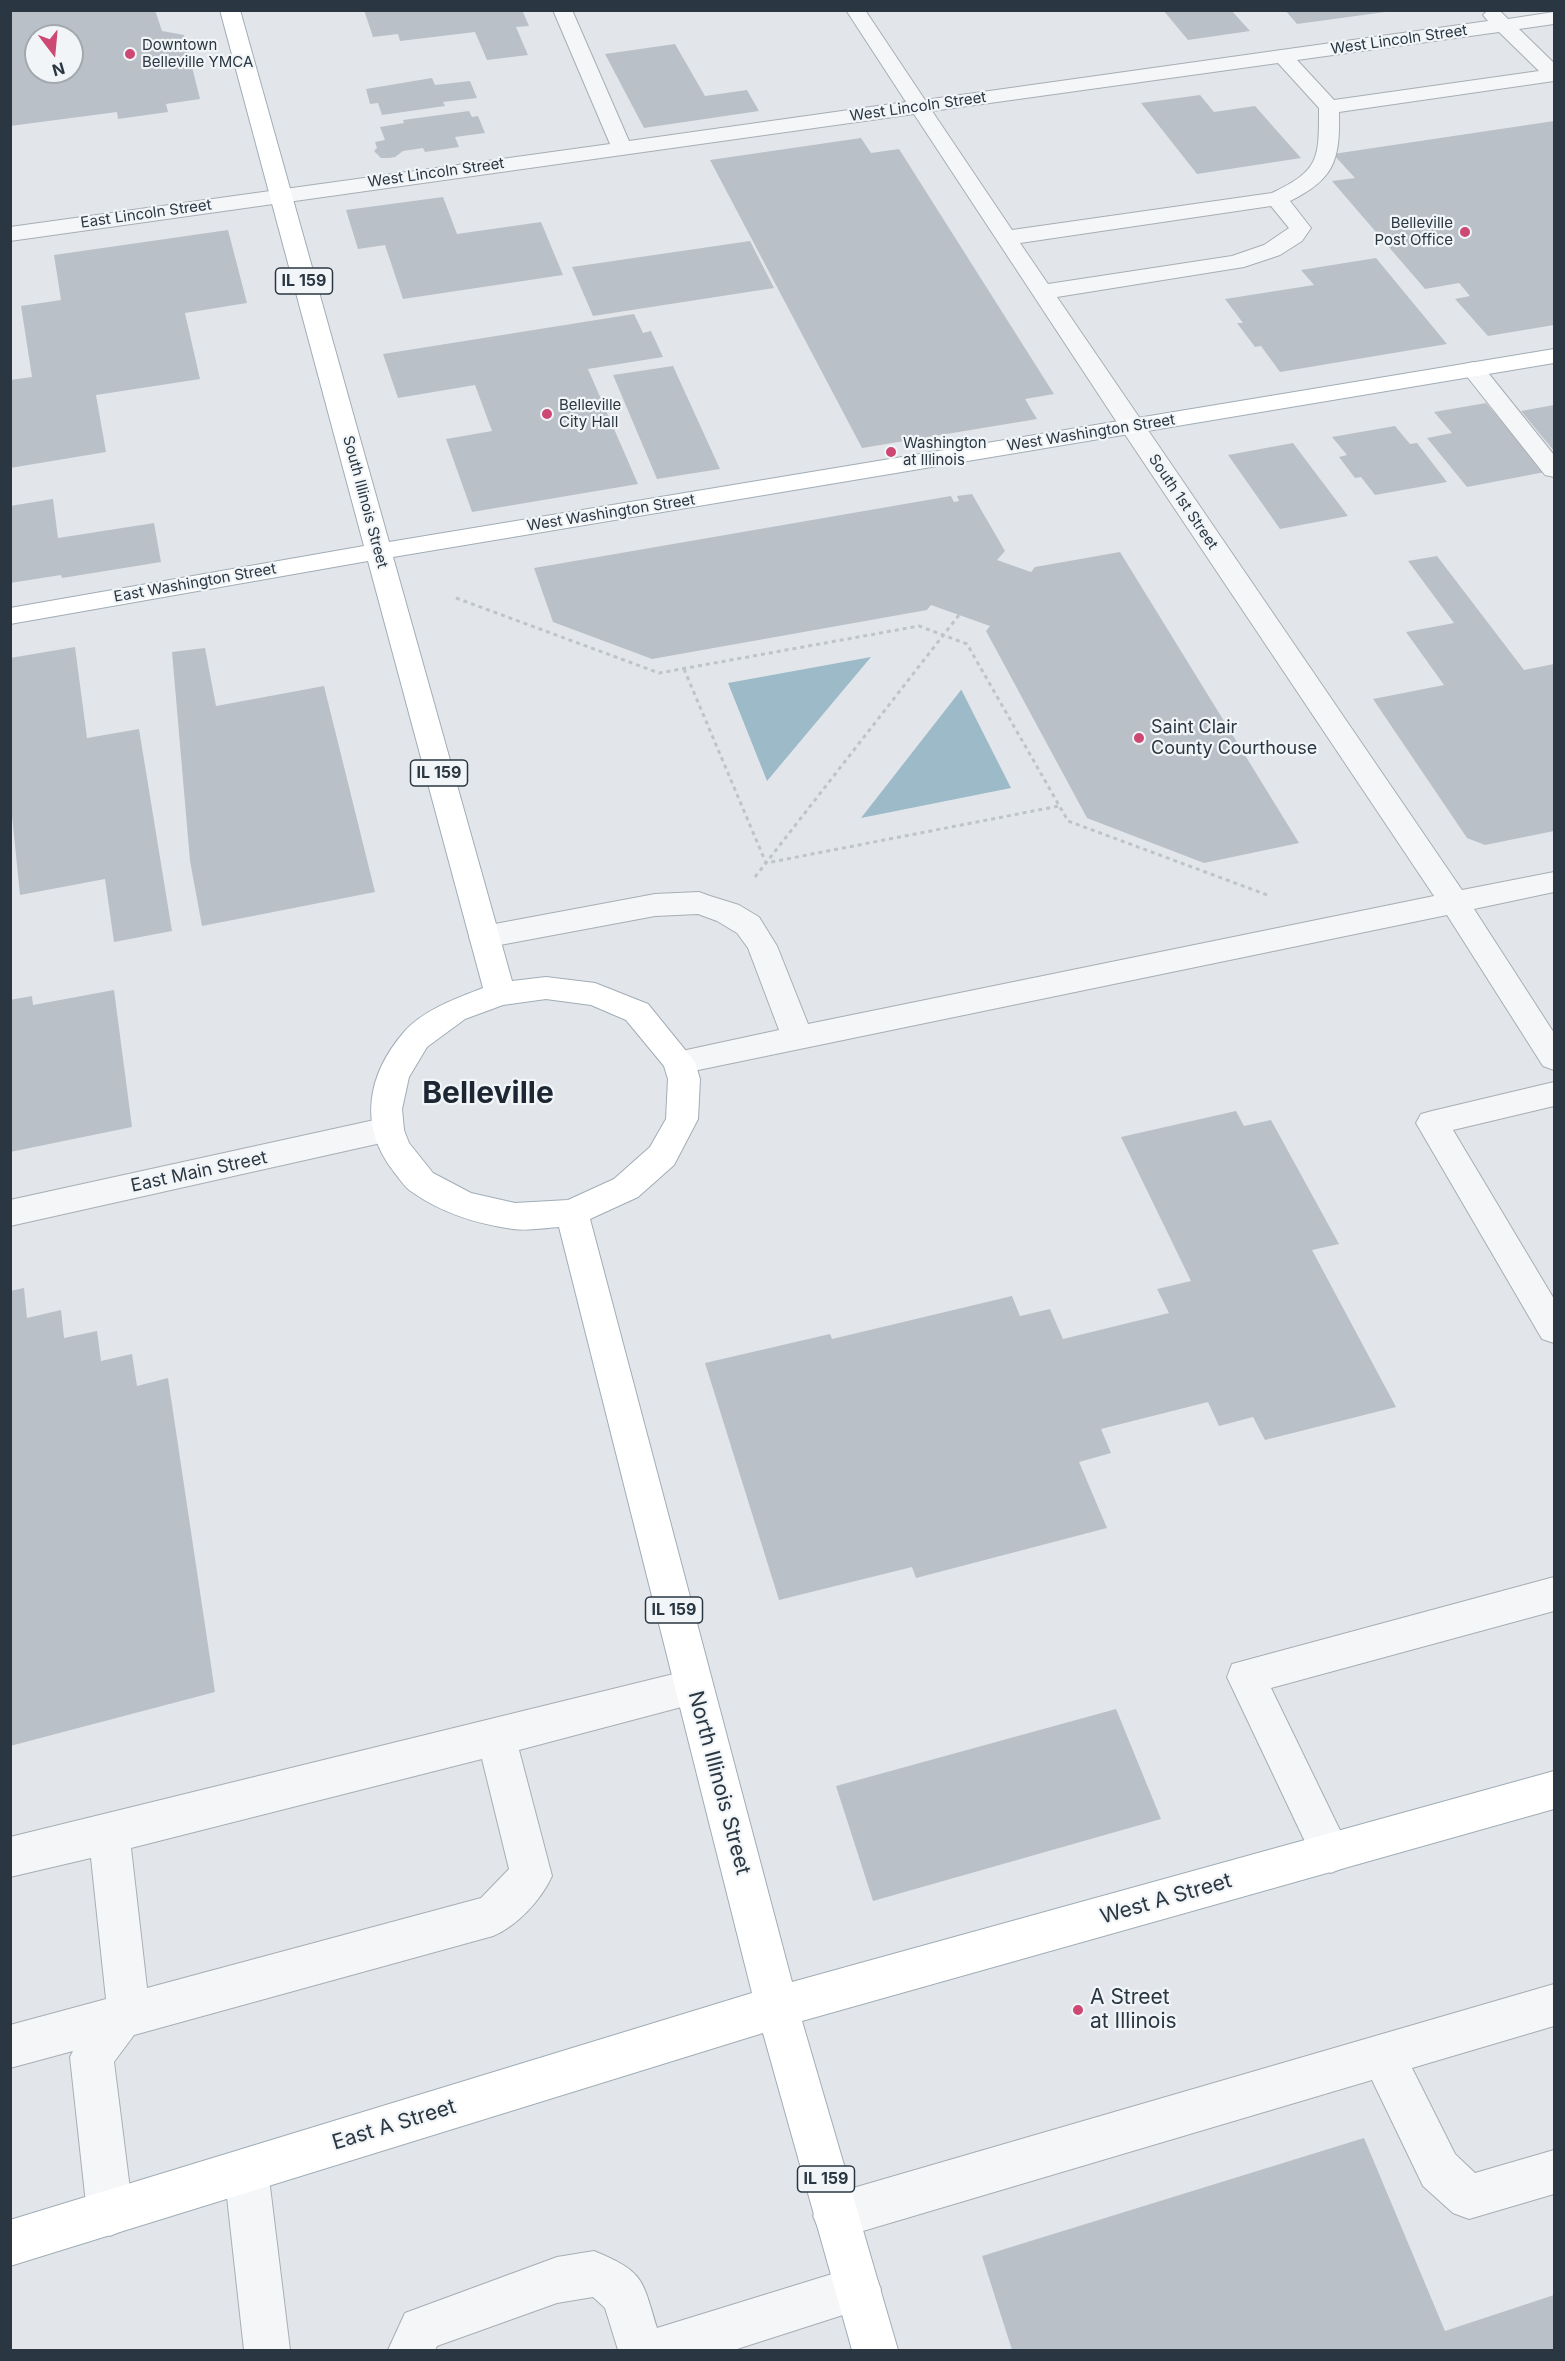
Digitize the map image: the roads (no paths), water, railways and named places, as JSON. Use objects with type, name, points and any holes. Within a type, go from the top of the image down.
[{"type":"main road","name":"South Illinois Street","points":[[230,10],[500,994]]},
{"type":"main road","name":"West Washington Street","points":[[379,551],[1554,356]]},
{"type":"main road","name":"East Washington Street","points":[[10,616],[379,551]]},
{"type":"main road","points":[[546,988],[595,994],[637,1012],[679,1062],[684,1079],[682,1119],[662,1156],[626,1188],[572,1213],[515,1216],[463,1205],[421,1182],[394,1148],[388,1130],[386,1109],[393,1075],[416,1040],[454,1011],[500,994],[546,988]]},
{"type":"main road","name":"North Illinois Street","points":[[572,1213],[777,2007],[876,2350]]},
{"type":"main road","name":"West A Street","points":[[777,2007],[1554,1790]]},
{"type":"main road","name":"East A Street","points":[[10,2243],[777,2007]]},
{"type":"street","points":[[562,10],[622,148]]},
{"type":"street","name":"South 1st Street","points":[[855,10],[1132,427],[1454,902],[1554,1058]]},
{"type":"street","points":[[1488,10],[1554,75]]},
{"type":"street","name":"West Lincoln Street","points":[[281,195],[1554,18]]},
{"type":"street","points":[[1006,238],[1277,199],[1299,189],[1323,169],[1330,150],[1329,107],[1283,56]]},
{"type":"street","points":[[1329,107],[1554,75]]},
{"type":"street","name":"East Lincoln Street","points":[[10,234],[281,195]]},
{"type":"street","points":[[1042,292],[1236,261],[1272,250],[1294,236],[1300,228],[1277,199]]},
{"type":"street","points":[[1473,369],[1554,470]]},
{"type":"street","points":[[679,1062],[1554,882]]},
{"type":"street","points":[[484,937],[654,905],[699,903],[728,913],[748,925],[762,946],[797,1037]]},
{"type":"street","points":[[1554,1094],[1432,1123],[1554,1329]]},
{"type":"street","name":"East Main Street","points":[[10,1213],[388,1130]]},
{"type":"street","points":[[1331,1853],[1246,1677],[1554,1594]]},
{"type":"street","points":[[10,1857],[694,1688]]},
{"type":"street","points":[[10,2047],[493,1915],[531,1876],[496,1737]]},
{"type":"street","points":[[109,1834],[128,2006],[92,2057],[110,2213]]},
{"type":"street","points":[[836,2216],[1554,2005]]},
{"type":"street","points":[[1383,2055],[1440,2170],[1468,2197],[1554,2172]]},
{"type":"street","points":[[246,2170],[267,2350]]},
{"type":"street","points":[[411,2350],[421,2329],[558,2280],[594,2274],[609,2281],[624,2294],[641,2350]]},
{"type":"street","points":[[660,2350],[858,2289]]},
{"type":"water","points":[[871,657],[767,781],[728,683]]},
{"type":"water","points":[[961,690],[1011,788],[861,818]]},
{"type":"place","name":"Downtown Belleville YMCA","points":[[130,54]]},
{"type":"place","name":"Belleville Post Office","points":[[1465,232]]},
{"type":"place","name":"Belleville City Hall","points":[[547,414]]},
{"type":"place","name":"Washington at Illinois","points":[[891,452]]},
{"type":"place","name":"Saint Clair County Courthouse","points":[[1139,738]]},
{"type":"place","name":"A Street at Illinois","points":[[1078,2010]]},
{"type":"district","name":"Belleville","points":[[488,1094]]}]
